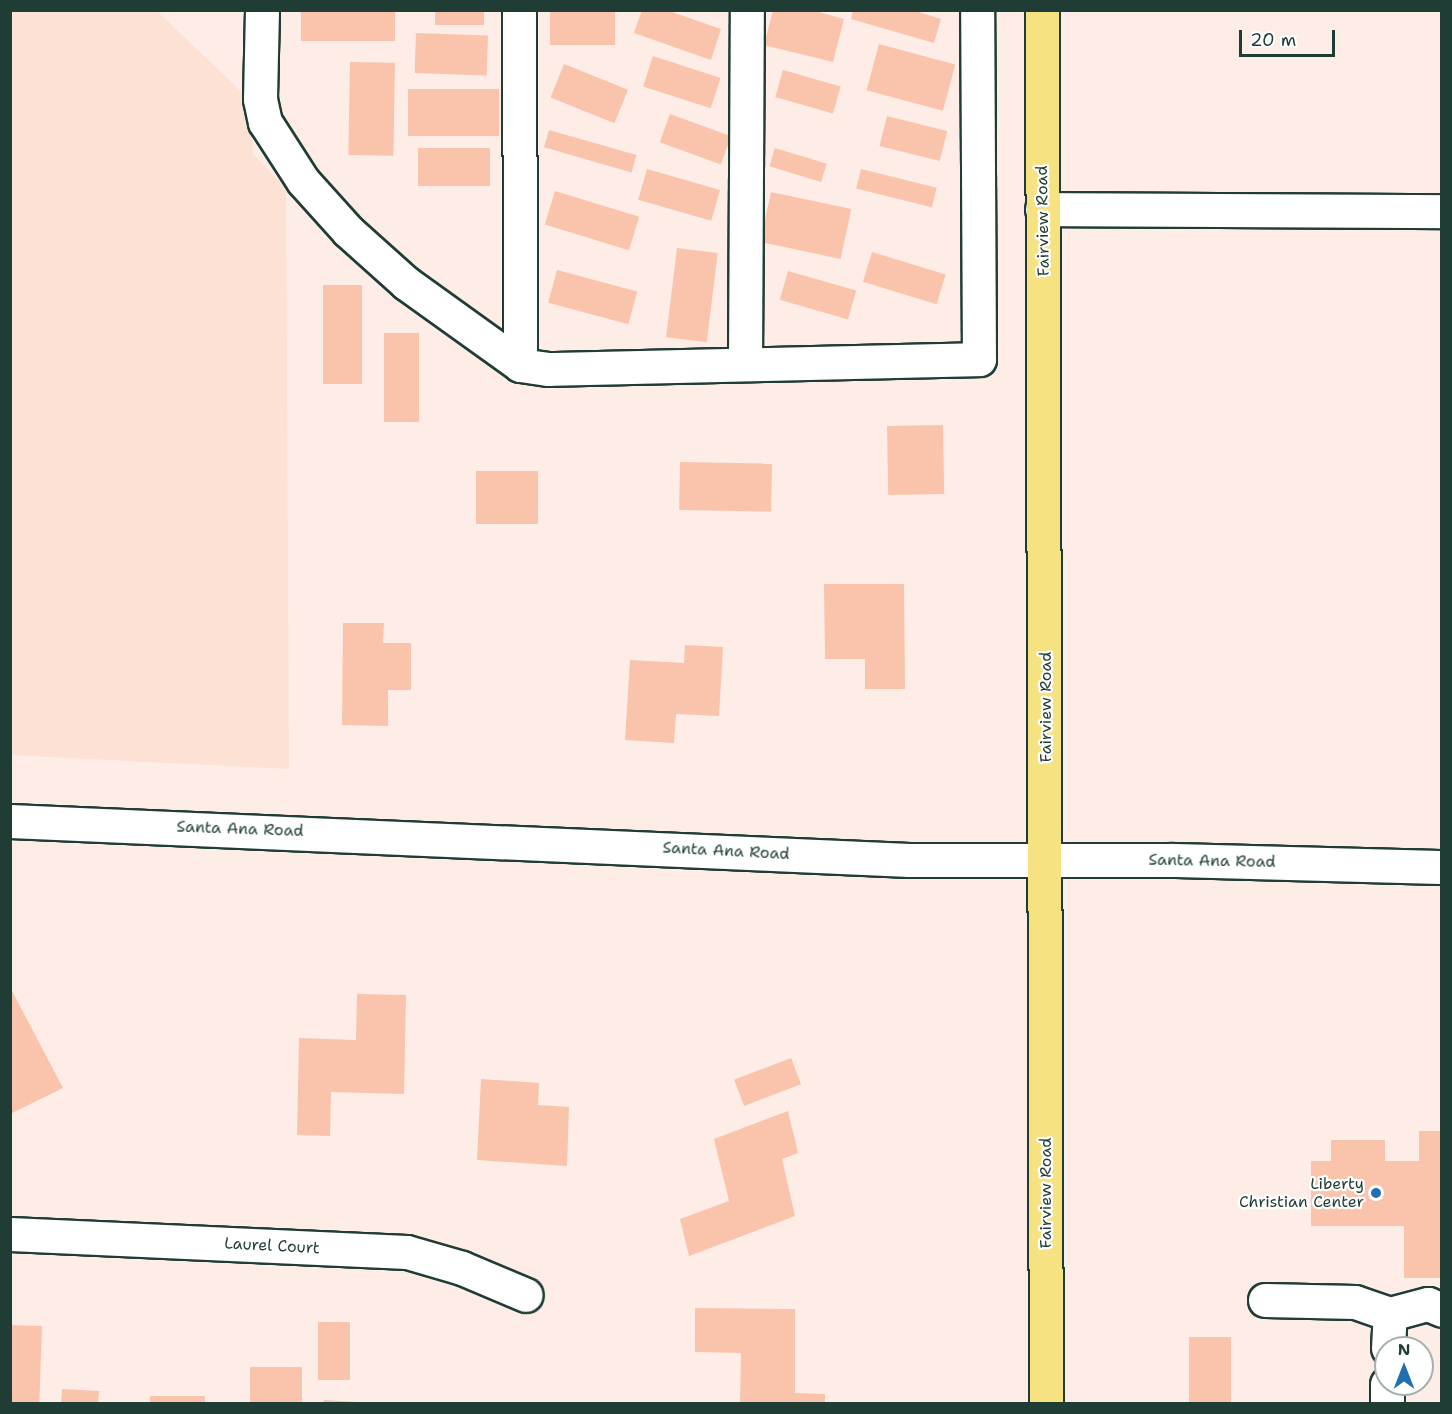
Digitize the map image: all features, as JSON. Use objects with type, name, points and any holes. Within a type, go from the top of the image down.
[{"type":"main road","name":"Fairview Road","points":[[1042,10],[1046,1404]]},
{"type":"street","points":[[262,10],[260,99],[265,122],[279,149],[348,231],[406,283],[520,365],[549,369],[979,359],[977,10]]},
{"type":"street","points":[[519,10],[520,365]]},
{"type":"street","points":[[745,364],[747,10]]},
{"type":"street","points":[[1042,210],[1442,211]]},
{"type":"street","name":"Santa Ana Road","points":[[10,821],[909,860],[1442,867]]},
{"type":"street","name":"Laurel Court","points":[[10,1234],[407,1252],[462,1268],[526,1295]]},
{"type":"street","points":[[1265,1300],[1355,1302],[1390,1314],[1428,1304],[1442,1310]]},
{"type":"street","points":[[1389,1336],[1390,1314]]},
{"type":"shaded area","points":[[11,11],[157,11],[251,101],[253,154],[286,188],[289,769],[11,755]]},
{"type":"building","points":[[301,10],[395,10],[395,41],[301,41]]},
{"type":"building","points":[[435,10],[484,10],[484,25],[435,25]]},
{"type":"building","points":[[550,10],[615,10],[615,45],[550,45]]},
{"type":"building","points":[[642,10],[666,10],[721,29],[711,60],[634,33]]},
{"type":"building","points":[[773,10],[812,10],[844,19],[833,62],[764,45]]},
{"type":"building","points":[[853,10],[912,10],[941,19],[934,43],[851,19]]},
{"type":"building","points":[[416,33],[488,36],[487,75],[415,73]]},
{"type":"building","points":[[879,44],[955,64],[943,111],[867,90]]},
{"type":"building","points":[[653,56],[721,78],[711,108],[643,86]]},
{"type":"building","points":[[350,62],[395,63],[393,156],[348,155]]},
{"type":"building","points":[[564,64],[628,90],[614,123],[551,97]]},
{"type":"building","points":[[783,70],[841,87],[833,113],[775,97]]},
{"type":"building","points":[[408,89],[499,89],[499,136],[408,136]]},
{"type":"building","points":[[670,114],[731,136],[721,164],[660,142]]},
{"type":"building","points":[[887,116],[947,131],[940,161],[880,146]]},
{"type":"building","points":[[549,130],[636,155],[632,172],[544,147]]},
{"type":"building","points":[[418,148],[490,148],[490,186],[418,186]]},
{"type":"building","points":[[775,148],[827,164],[821,182],[769,166]]},
{"type":"building","points":[[647,169],[720,190],[711,221],[638,200]]},
{"type":"building","points":[[861,169],[937,188],[932,207],[856,188]]},
{"type":"building","points":[[555,191],[639,217],[629,250],[545,224]]},
{"type":"building","points":[[771,192],[851,209],[841,259],[760,242]]},
{"type":"building","points":[[677,248],[718,253],[707,342],[666,337]]},
{"type":"building","points":[[872,252],[946,275],[937,304],[863,282]]},
{"type":"building","points":[[557,270],[637,291],[628,324],[548,303]]},
{"type":"building","points":[[788,271],[856,291],[848,319],[780,300]]},
{"type":"building","points":[[323,285],[362,285],[362,384],[323,384]]},
{"type":"building","points":[[384,333],[419,333],[419,422],[384,422]]},
{"type":"building","points":[[943,425],[944,494],[888,495],[887,426]]},
{"type":"building","points":[[680,462],[772,464],[771,512],[679,510]]},
{"type":"building","points":[[476,471],[538,471],[538,524],[476,524]]},
{"type":"building","points":[[824,584],[904,584],[905,689],[865,689],[865,659],[825,659]]},
{"type":"building","points":[[343,623],[384,623],[383,643],[411,643],[411,690],[388,690],[388,726],[342,725]]},
{"type":"building","points":[[685,645],[723,647],[719,716],[676,714],[674,743],[625,740],[630,660],[684,663]]},
{"type":"building","points":[[10,987],[63,1088],[10,1114]]},
{"type":"building","points":[[357,994],[406,995],[404,1094],[331,1092],[330,1136],[297,1135],[299,1038],[356,1040]]},
{"type":"building","points":[[791,1058],[801,1084],[744,1106],[734,1080]]},
{"type":"building","points":[[481,1079],[539,1083],[538,1105],[569,1107],[567,1166],[477,1160]]},
{"type":"building","points":[[788,1111],[798,1153],[782,1159],[795,1216],[689,1256],[680,1219],[729,1201],[714,1139]]},
{"type":"building","name":"Liberty Christian Center","points":[[1419,1131],[1442,1131],[1442,1278],[1404,1278],[1404,1226],[1311,1226],[1311,1161],[1331,1161],[1331,1140],[1385,1140],[1385,1161],[1419,1161]]},
{"type":"building","points":[[695,1308],[795,1309],[795,1393],[825,1394],[825,1404],[740,1404],[741,1353],[695,1352]]},
{"type":"building","points":[[318,1322],[350,1322],[350,1380],[318,1380]]},
{"type":"building","points":[[10,1325],[42,1326],[39,1404],[10,1404]]},
{"type":"building","points":[[1189,1337],[1231,1337],[1231,1402],[1189,1402]]},
{"type":"building","points":[[250,1367],[302,1367],[302,1404],[250,1404]]},
{"type":"building","points":[[62,1389],[99,1391],[98,1404],[61,1404]]},
{"type":"building","points":[[150,1396],[205,1396],[205,1404],[150,1404]]},
{"type":"building","points":[[324,1400],[357,1402],[357,1404],[323,1404]]},
{"type":"place","name":"Liberty Christian Center","points":[[1376,1193]]}]
